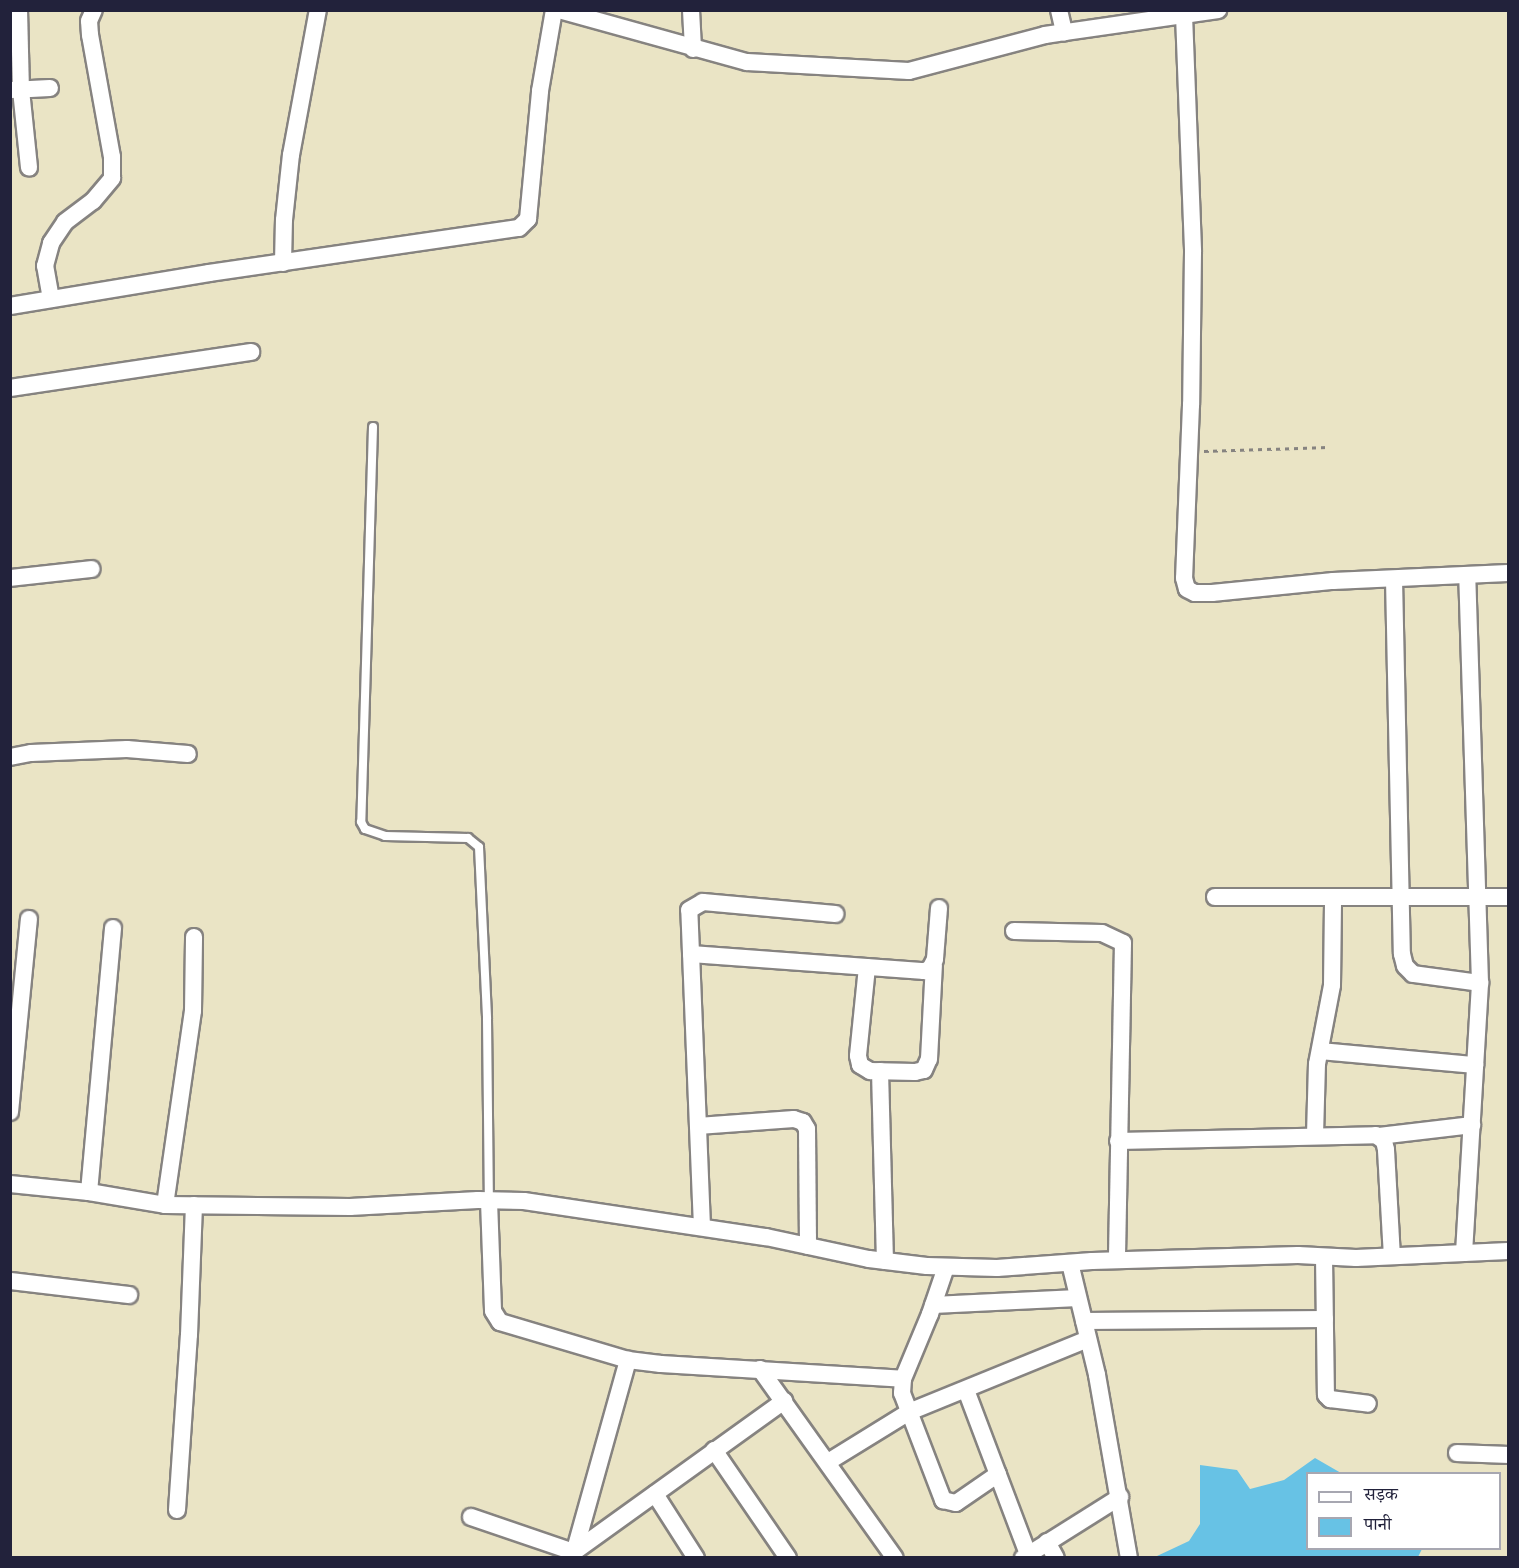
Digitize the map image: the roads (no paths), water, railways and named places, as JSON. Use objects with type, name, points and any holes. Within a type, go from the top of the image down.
[{"type":"street","points":[[19,10],[16,90],[29,168]]},
{"type":"street","points":[[51,299],[45,266],[51,243],[65,222],[93,201],[112,178],[112,157],[90,35],[89,21],[94,10]]},
{"type":"street","points":[[283,263],[287,188],[318,10]]},
{"type":"street","points":[[10,306],[507,231],[524,225],[528,219],[540,91],[554,10]]},
{"type":"street","points":[[558,10],[747,62],[909,71],[1023,40],[1218,10]]},
{"type":"street","points":[[691,10],[693,49]]},
{"type":"street","points":[[1059,10],[1064,32]]},
{"type":"street","points":[[1184,15],[1193,252],[1185,585],[1190,592],[1212,593],[1333,581],[1509,573]]},
{"type":"street","points":[[16,90],[50,88]]},
{"type":"street","points":[[10,388],[251,352]]},
{"type":"street","points":[[10,578],[92,569]]},
{"type":"street","points":[[1464,1253],[1480,983],[1467,576]]},
{"type":"street","points":[[1394,579],[1402,954],[1408,970],[1424,977],[1480,983]]},
{"type":"street","points":[[10,757],[31,753],[128,749],[188,754]]},
{"type":"street","points":[[1215,897],[1400,898],[1479,897],[1508,894]]},
{"type":"street","points":[[1315,1135],[1320,1051],[1332,985],[1333,898]]},
{"type":"street","points":[[702,1227],[689,910],[698,903],[835,914]]},
{"type":"street","points":[[867,967],[858,1060],[864,1068],[880,1071],[919,1072],[927,1065],[939,908]]},
{"type":"street","points":[[10,1112],[18,956],[29,919]]},
{"type":"street","points":[[89,1192],[113,928]]},
{"type":"street","points":[[1014,931],[1102,933],[1123,943],[1117,1260]]},
{"type":"street","points":[[165,1205],[193,1011],[194,937]]},
{"type":"street","points":[[691,954],[924,971],[934,965]]},
{"type":"street","points":[[1320,1051],[1475,1065]]},
{"type":"street","points":[[880,1071],[885,1261]]},
{"type":"street","points":[[698,1126],[794,1119],[803,1122],[807,1129],[808,1246]]},
{"type":"street","points":[[1378,1136],[1472,1125]]},
{"type":"street","points":[[1118,1142],[1369,1133],[1378,1136],[1384,1141],[1386,1150],[1392,1256]]},
{"type":"street","points":[[10,1184],[89,1192],[165,1205],[350,1207],[524,1201],[702,1227],[885,1261],[946,1267],[998,1268],[1117,1260],[1392,1256],[1509,1251]]},
{"type":"street","points":[[489,1201],[493,1311],[497,1320],[628,1360],[903,1379]]},
{"type":"street","points":[[177,1510],[189,1335],[194,1205]]},
{"type":"street","points":[[1324,1257],[1326,1395],[1330,1400],[1368,1404]]},
{"type":"street","points":[[1070,1263],[1120,1497],[1129,1557]]},
{"type":"street","points":[[946,1267],[903,1379],[902,1393],[944,1500],[956,1503],[998,1474]]},
{"type":"street","points":[[10,1281],[129,1295]]},
{"type":"street","points":[[933,1305],[1078,1298]]},
{"type":"street","points":[[1084,1321],[1325,1319]]},
{"type":"street","points":[[828,1462],[909,1412],[1088,1339]]},
{"type":"street","points":[[573,1555],[628,1360]]},
{"type":"street","points":[[760,1369],[895,1557]]},
{"type":"street","points":[[966,1390],[998,1474],[1025,1556],[1120,1497]]},
{"type":"street","points":[[573,1555],[784,1401]]},
{"type":"street","points":[[714,1450],[788,1557]]},
{"type":"street","points":[[1457,1453],[1509,1455]]},
{"type":"street","points":[[655,1494],[696,1557]]},
{"type":"street","points":[[471,1517],[573,1555]]},
{"type":"street","points":[[1047,1542],[1056,1557]]},
{"type":"lane","points":[[373,427],[361,822],[365,829],[385,836],[468,838],[479,847],[487,1019],[489,1201]]},
{"type":"water","points":[[1315,1458],[1339,1472],[1306,1472],[1306,1550],[1422,1550],[1418,1557],[1157,1556],[1189,1541],[1200,1524],[1200,1465],[1237,1470],[1250,1489],[1284,1480]]}]
